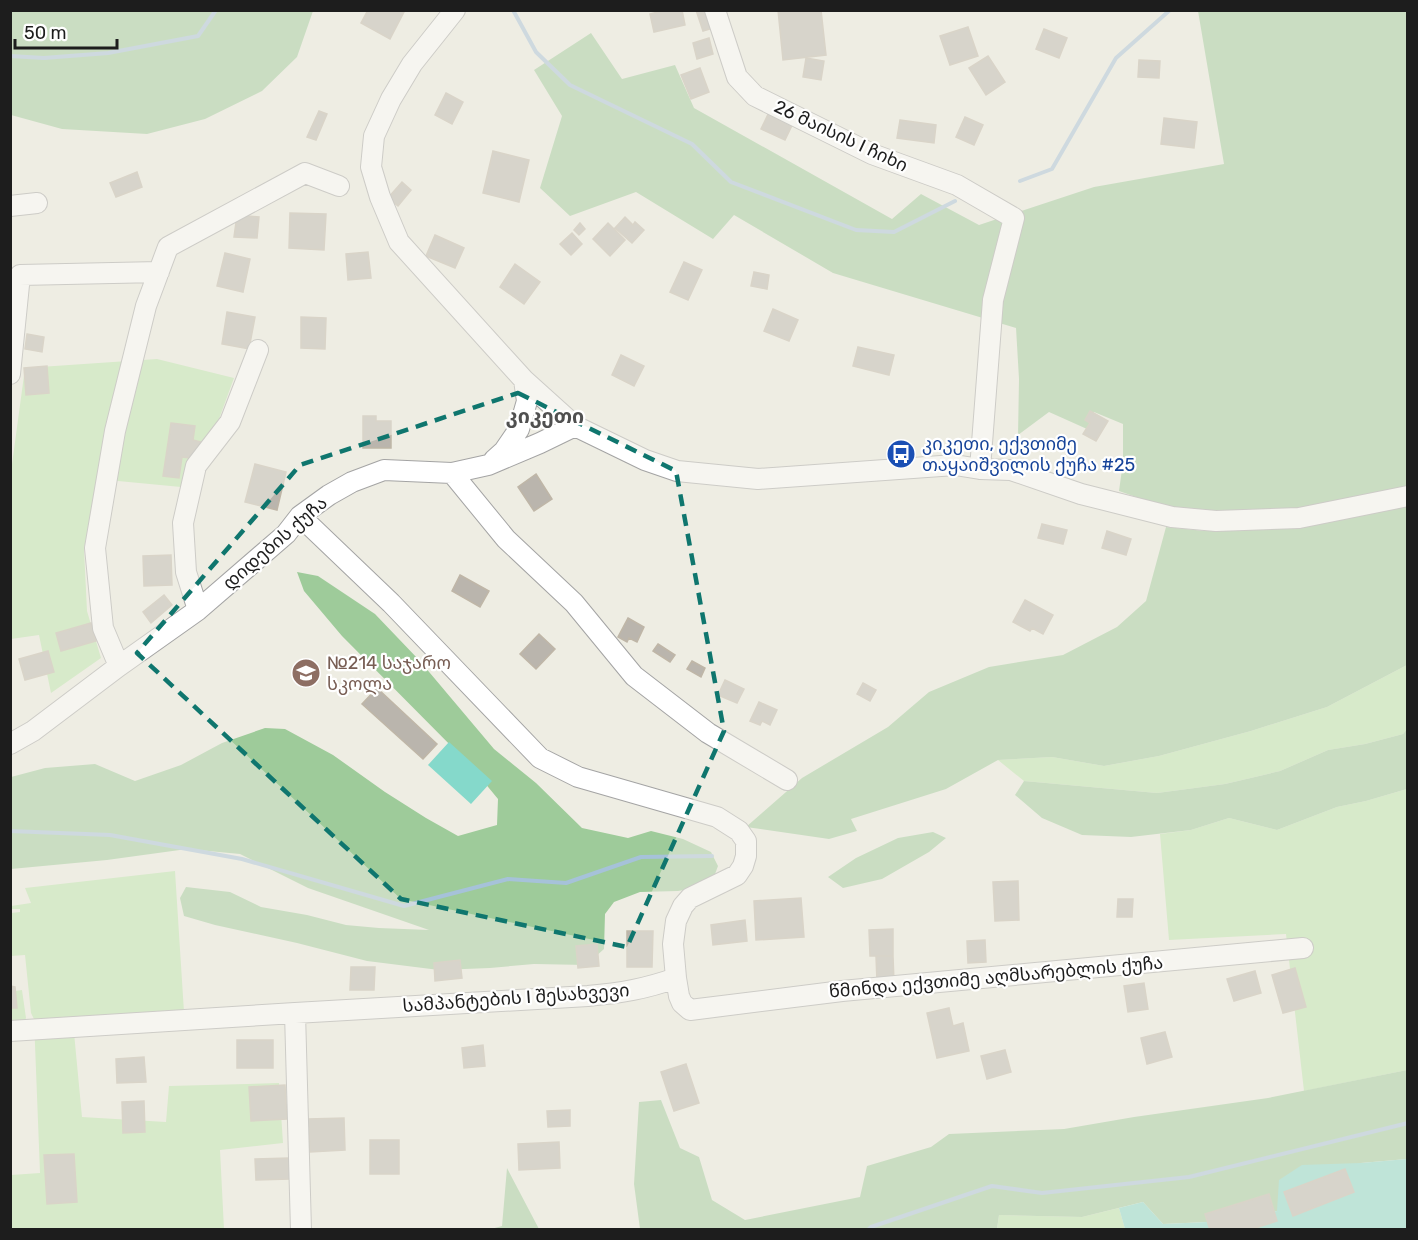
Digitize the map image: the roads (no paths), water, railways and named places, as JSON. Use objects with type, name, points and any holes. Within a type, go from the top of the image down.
[{"type":"street","name":"26 მაისის I ჩიხი","points":[[715,10],[736,76],[755,96],[872,154],[957,185],[1014,218],[993,300],[980,469]]},
{"type":"street","points":[[453,11],[412,64],[391,99],[374,136],[371,167],[380,197],[399,242],[524,380],[575,426],[645,460],[677,471],[758,480],[955,465],[1011,470],[1082,494],[1172,517],[1216,521],[1299,518],[1407,495]]},
{"type":"street","points":[[119,666],[103,628],[95,548],[115,431],[146,306],[168,247],[305,173],[339,186]]},
{"type":"street","points":[[10,206],[37,203]]},
{"type":"street","points":[[10,374],[20,275],[159,272]]},
{"type":"street","points":[[198,610],[186,572],[183,523],[196,466],[230,422],[258,350]]},
{"type":"street","points":[[488,465],[504,451],[519,429],[527,401],[524,380]]},
{"type":"street","name":"დიდების ქუჩა","points":[[11,743],[33,731],[198,610],[286,534],[300,516],[352,482],[384,471],[452,473],[488,465],[575,426]]},
{"type":"street","points":[[452,473],[506,539],[574,603],[634,676],[708,733],[787,780]]},
{"type":"street","points":[[300,516],[392,603],[540,758],[578,777],[717,817],[739,831],[746,841],[743,866],[737,874],[690,898],[683,906],[676,921],[673,944],[676,978]]},
{"type":"street","name":"წმინდა ექვთიმე აღმსარებლის ქუჩა","points":[[676,978],[682,1003],[690,1010],[842,991],[1303,948]]},
{"type":"street","name":"სამპანტების I შესახვევი","points":[[10,1031],[621,993],[651,987],[676,978]]},
{"type":"street","points":[[295,1013],[301,1230]]},
{"type":"waterway","points":[[10,56],[44,58],[108,53],[198,36],[216,10]]},
{"type":"waterway","points":[[513,10],[536,52],[570,85],[692,144],[731,182],[856,230],[894,232],[955,201]]},
{"type":"waterway","points":[[1020,181],[1052,169],[1116,58],[1170,10]]},
{"type":"waterway","points":[[10,831],[110,835],[242,859],[404,906],[508,879],[566,883],[641,857],[712,856]]},
{"type":"waterway","points":[[868,1230],[871,1227],[992,1186],[1042,1193],[1189,1177],[1408,1123]]},
{"type":"place","name":"კიკეთი, ექვთიმე თაყაიშვილის ქუჩა #25","points":[[901,454]]},
{"type":"place","name":"№214 საჯარო სკოლა","points":[[306,673]]},
{"type":"district","name":"კიკეთი","points":[[545,416]]}]
